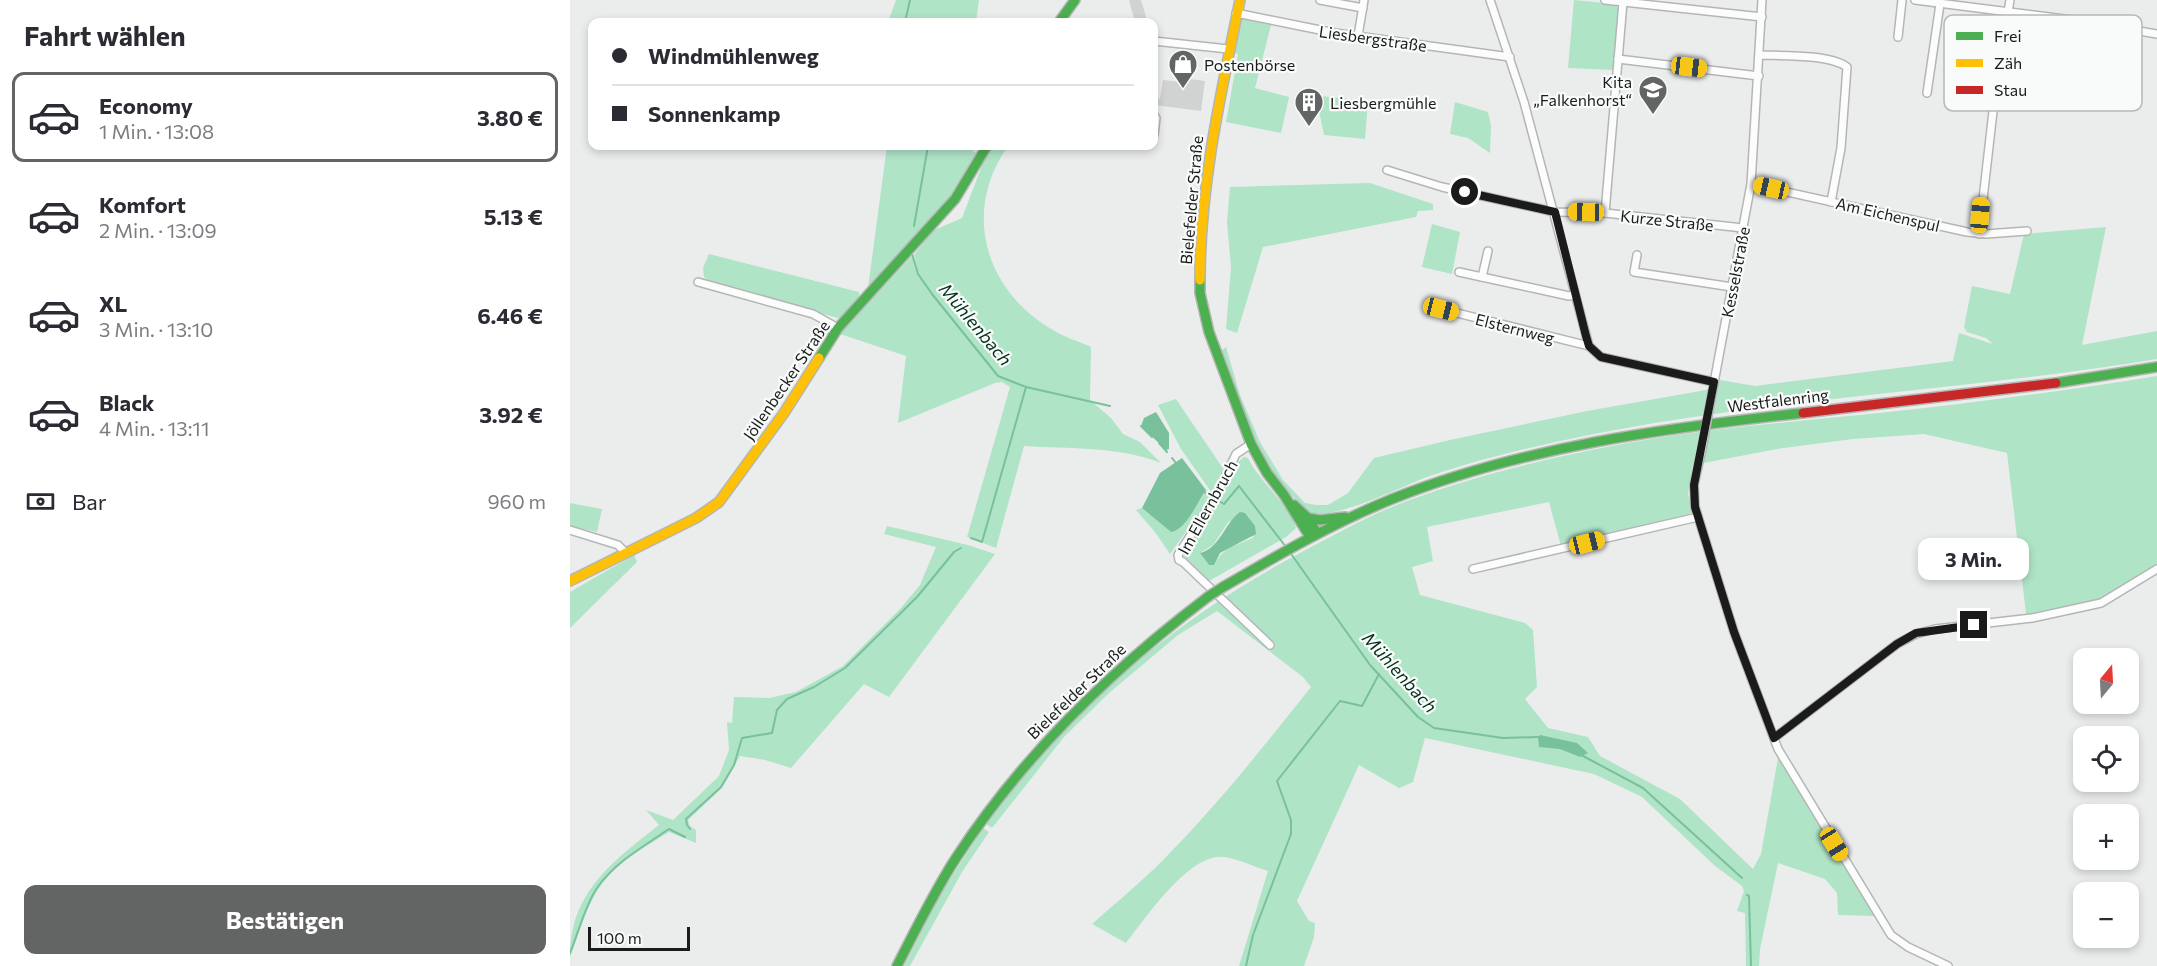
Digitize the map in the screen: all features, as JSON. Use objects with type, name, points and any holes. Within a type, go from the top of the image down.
[{"type":"main road","points":[[1062,18],[1075,0]]},
{"type":"main road","name":"Bielefelder Straße","points":[[1240,0],[1228,49],[1206,180],[1200,243],[1200,293],[1209,332],[1251,444],[1267,472],[1313,535]]},
{"type":"main road","name":"Jöllenbecker Straße","points":[[570,581],[696,518],[719,502],[784,413],[838,328],[955,199],[985,150]]},
{"type":"main road","name":"Westfalenring","points":[[1313,535],[1412,492],[1565,448],[1767,415],[2064,381],[2157,367]]},
{"type":"main road","name":"Bielefelder Straße","points":[[1284,495],[1308,518],[1313,535]]},
{"type":"main road","points":[[1308,518],[1320,520],[1351,517]]},
{"type":"main road","name":"Bielefelder Straße","points":[[897,966],[930,903],[962,850],[1027,761],[1061,723],[1150,640],[1223,587],[1313,535]]},
{"type":"street","points":[[1320,0],[1364,4],[1358,36]]},
{"type":"street","points":[[1490,0],[1510,57],[1555,212],[1574,295],[1589,346]]},
{"type":"street","points":[[1605,0],[1762,17]]},
{"type":"street","name":"Kesselstraße","points":[[1762,0],[1751,184],[1694,491],[1698,517],[1734,632],[1774,738],[1802,792],[1891,935],[1908,947],[1948,966]]},
{"type":"street","points":[[1898,37],[1902,0]]},
{"type":"street","points":[[1915,0],[2027,15]]},
{"type":"street","points":[[2007,15],[2010,0]]},
{"type":"street","points":[[1605,213],[1623,2]]},
{"type":"street","points":[[1927,93],[1940,4]]},
{"type":"street","name":"Liesbergstraße","points":[[1236,13],[1306,28],[1510,57]]},
{"type":"street","points":[[2142,32],[2157,34]]},
{"type":"street","points":[[1158,41],[1228,49]]},
{"type":"street","points":[[1760,55],[1818,58],[1841,63],[1847,67],[1841,148],[1831,202]]},
{"type":"street","points":[[1618,59],[1759,76]]},
{"type":"street","points":[[1978,234],[1993,111]]},
{"type":"street","name":"Kurze Straße","points":[[1387,170],[1442,187],[1555,212],[1605,213],[1743,228]]},
{"type":"street","name":"Am Eichenspul","points":[[1751,184],[1978,234],[2027,231]]},
{"type":"street","points":[[1482,277],[1488,251]]},
{"type":"street","points":[[1636,255],[1635,272],[1732,287]]},
{"type":"street","points":[[1459,272],[1569,296],[1574,295]]},
{"type":"street","points":[[698,282],[813,314],[838,328]]},
{"type":"street","name":"Elsternweg","points":[[1441,309],[1589,346],[1601,357],[1714,382]]},
{"type":"street","name":"Im Ellernbruch","points":[[1251,444],[1236,454],[1217,495],[1178,555],[1179,560],[1184,562],[1270,645]]},
{"type":"street","points":[[1473,569],[1698,517]]},
{"type":"street","points":[[570,530],[618,545],[625,552]]},
{"type":"street","points":[[1774,738],[1888,650],[1916,633],[2032,618],[2101,603],[2157,569]]},
{"type":"shaded area","points":[[896,0],[979,0],[977,18],[889,18]]},
{"type":"shaded area","points":[[1574,0],[1614,4],[1620,10],[1615,70],[1568,68]]},
{"type":"shaded area","points":[[1242,18],[1271,25],[1255,88],[1289,97],[1281,133],[1226,122]]},
{"type":"shaded area","points":[[1321,96],[1368,101],[1365,139],[1324,135],[1319,111]]},
{"type":"shaded area","points":[[1455,102],[1488,112],[1491,126],[1490,153],[1468,138],[1450,134]]},
{"type":"shaded area","points":[[886,150],[971,150],[976,153],[945,204],[868,288]]},
{"type":"shaded area","points":[[991,150],[1006,150],[994,171],[986,197],[984,222],[987,247],[996,271],[1010,294],[1029,313],[1057,332],[1091,347],[1090,400],[1111,418],[1123,434],[1140,442],[1161,463],[1111,451],[1024,446],[996,548],[967,537],[1010,387],[1002,382],[995,383],[898,423],[906,356],[840,334],[912,256],[915,269],[917,269],[914,255],[932,231],[962,218],[983,163]]},
{"type":"shaded area","points":[[1370,183],[1433,204],[1433,210],[1418,211],[1416,217],[1263,247],[1237,333],[1226,329],[1231,267],[1227,222],[1230,187]]},
{"type":"shaded area","points":[[1432,224],[1460,232],[1452,274],[1422,267]]},
{"type":"shaded area","points":[[2106,227],[2082,345],[2157,331],[2157,359],[2075,371],[1746,410],[1664,421],[1582,436],[1464,465],[1349,508],[1318,514],[1308,512],[1290,494],[1264,457],[1245,417],[1221,351],[1226,347],[1240,395],[1260,442],[1283,480],[1305,503],[1328,505],[1348,493],[1374,458],[1450,440],[1587,411],[1706,390],[1720,380],[1755,386],[1953,361],[1959,333],[1993,344],[1986,338],[1967,332],[1964,327],[1972,286],[2010,294],[2024,234]]},
{"type":"shaded area","points":[[709,254],[859,292],[859,298],[843,316],[838,318],[713,285],[704,277],[703,268]]},
{"type":"shaded area","points":[[2157,376],[2157,574],[2104,607],[2027,622],[2007,453],[1924,434],[1853,439],[1777,449],[1693,465],[1688,494],[1692,510],[1690,514],[1561,546],[1549,502],[1427,527],[1433,561],[1412,567],[1420,595],[1525,623],[1533,630],[1537,687],[1525,699],[1548,728],[1588,737],[1600,756],[1680,799],[1753,869],[1761,854],[1778,758],[1875,916],[1838,915],[1837,893],[1825,879],[1778,863],[1760,949],[1759,966],[1746,966],[1745,913],[1737,911],[1744,891],[1742,886],[1714,865],[1642,797],[1594,774],[1425,738],[1413,782],[1399,788],[1359,765],[1297,901],[1309,921],[1315,923],[1314,937],[1304,966],[1239,966],[1268,871],[1230,858],[1211,859],[1197,865],[1183,876],[1169,889],[1126,943],[1092,924],[1154,869],[1196,826],[1311,687],[1303,677],[1217,611],[1178,635],[1109,693],[1064,737],[992,828],[986,824],[1056,739],[1093,701],[1173,633],[1262,574],[1358,522],[1417,497],[1514,468],[1581,452],[1674,435],[1983,401]]},
{"type":"shaded area","points":[[1176,399],[1224,470],[1213,494],[1170,554],[1136,510],[1142,508],[1170,531],[1188,518],[1206,490],[1212,493],[1181,449],[1158,405]]},
{"type":"shaded area","points":[[1156,412],[1169,433],[1169,449],[1166,450],[1141,426],[1144,418]]},
{"type":"shaded area","points":[[1244,457],[1248,458],[1259,476],[1288,511],[1296,528],[1286,537],[1209,581],[1182,554],[1219,499],[1237,463]],"holes":[[[1229,521],[1254,537],[1226,550],[1214,565],[1209,565],[1200,553],[1213,545]]]},
{"type":"shaded area","points":[[1182,458],[1206,490],[1187,521],[1171,532],[1142,508],[1160,473]]},
{"type":"shaded area","points":[[570,503],[602,509],[597,532],[570,526]]},
{"type":"shaded area","points":[[1240,512],[1245,513],[1255,526],[1256,534],[1220,553],[1214,565],[1209,565],[1200,553],[1207,551],[1217,541]]},
{"type":"shaded area","points":[[887,526],[968,545],[995,554],[889,697],[864,684],[791,768],[765,760],[740,756],[722,788],[688,820],[690,826],[696,830],[696,843],[669,832],[635,853],[612,872],[594,897],[570,957],[577,914],[586,896],[611,865],[659,825],[646,810],[673,820],[719,776],[729,750],[727,722],[732,723],[734,697],[769,698],[796,692],[843,666],[900,609],[920,585],[936,547],[884,534]]},
{"type":"shaded area","points":[[634,555],[637,562],[570,628],[570,592]]},
{"type":"shaded area","points":[[1540,735],[1577,743],[1588,753],[1580,757],[1560,749],[1539,747],[1538,737]]},
{"type":"shaded area","points":[[983,828],[989,832],[962,872],[910,966],[904,966],[940,895]]},
{"type":"building","points":[[1129,0],[1141,0],[1146,18],[1134,18]]},
{"type":"building","name":"Postenbörse","points":[[1182,78],[1205,81],[1201,111],[1158,106],[1163,80],[1181,82]]},
{"type":"waterway","name":"Mühlenbach","points":[[906,18],[910,0]]},
{"type":"waterway","name":"Mühlenbach","points":[[914,226],[927,150]]},
{"type":"waterway","name":"Mühlenbach","points":[[912,254],[918,274],[932,294],[998,376],[1026,387],[1110,406]]},
{"type":"waterway","points":[[971,538],[982,542],[1026,387]]},
{"type":"waterway","name":"Mühlenbach","points":[[1141,426],[1152,437]]},
{"type":"waterway","name":"Mühlenbach","points":[[1159,443],[1167,452]]},
{"type":"waterway","name":"Mühlenbach","points":[[1172,458],[1176,463]]},
{"type":"waterway","name":"Mühlenbach","points":[[1219,501],[1224,504],[1239,486],[1286,547]]},
{"type":"waterway","name":"Mühlenbach","points":[[1203,491],[1210,496]]},
{"type":"waterway","points":[[690,829],[686,819],[721,787],[734,765],[742,738],[772,733],[777,710],[787,699],[814,687],[845,668],[917,597],[954,552],[961,548]]},
{"type":"waterway","name":"Mühlenbach","points":[[1289,551],[1370,665],[1418,717],[1434,728],[1503,738],[1539,737]]},
{"type":"waterway","points":[[1246,966],[1253,935],[1291,834],[1291,820],[1277,781],[1340,701],[1362,706],[1379,674]]},
{"type":"waterway","name":"Mühlenbach","points":[[1583,756],[1643,788],[1742,878]]},
{"type":"waterway","points":[[570,953],[585,911],[604,879],[630,856],[669,829],[685,837]]},
{"type":"waterway","name":"Mühlenbach","points":[[1747,895],[1749,896],[1751,966]]},
{"type":"traffic: fast","points":[[1062,18],[1075,0]]},
{"type":"traffic: fast","points":[[819,358],[838,328],[955,199],[985,150]]},
{"type":"traffic: fast","points":[[1200,280],[1200,293],[1209,332],[1251,444],[1267,473],[1284,495],[1310,537]]},
{"type":"traffic: fast","points":[[2056,383],[2157,367]]},
{"type":"traffic: fast","points":[[1223,587],[1348,518],[1441,481],[1491,466],[1594,442],[1699,425],[1803,413]]},
{"type":"traffic: fast","points":[[1294,505],[1308,518],[1317,533]]},
{"type":"traffic: fast","points":[[1308,518],[1320,520],[1345,517]]},
{"type":"traffic: fast","points":[[1209,596],[1223,587]]},
{"type":"traffic: fast","points":[[897,966],[956,858],[1010,784],[1071,716],[1104,684],[1209,596]]},
{"type":"traffic: slow","points":[[1200,280],[1208,174],[1219,104],[1240,0]]},
{"type":"traffic: slow","points":[[570,581],[696,518],[719,502],[784,413],[819,358]]},
{"type":"traffic: jam","points":[[1803,413],[2056,383]]},
{"type":"place","name":"Postenbörse","points":[[1183,90]]},
{"type":"place","name":"Kita „Falkenhorst“","points":[[1653,116]]},
{"type":"place","name":"Liesbergmühle","points":[[1309,128]]},
{"type":"route","points":[[1465,192],[1555,212],[1574,295],[1589,346],[1596,354],[1714,382],[1694,485],[1695,507],[1734,632],[1774,738],[1862,669],[1916,633],[1974,625]]}]
